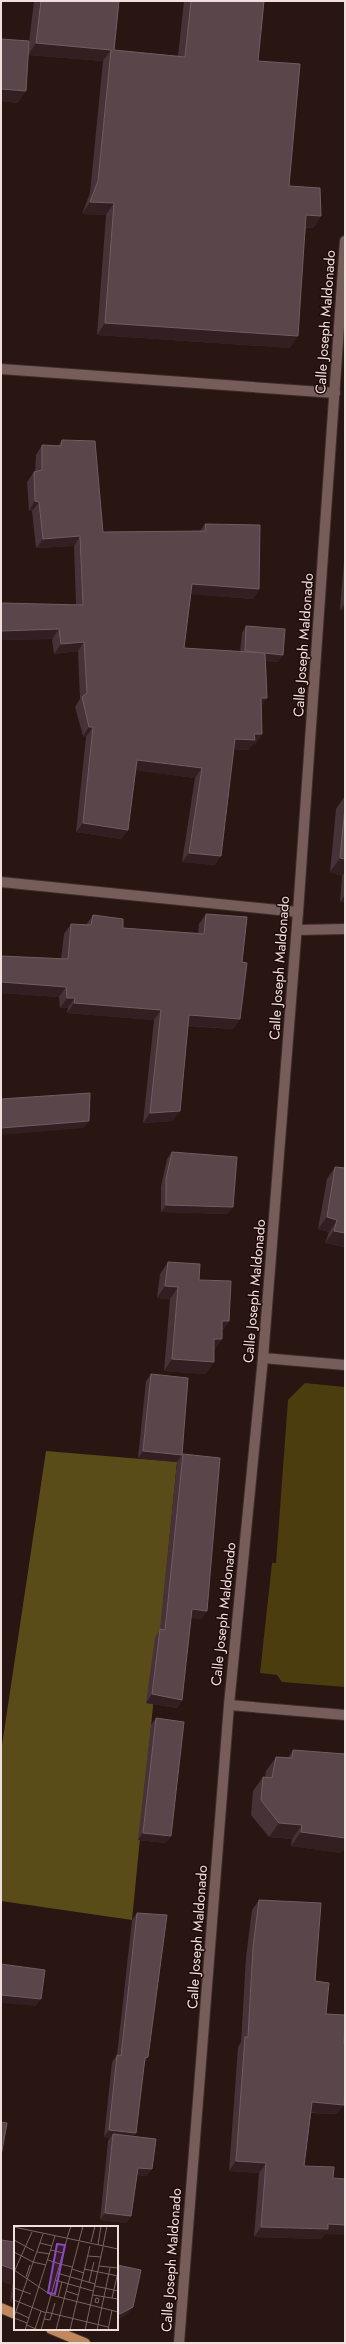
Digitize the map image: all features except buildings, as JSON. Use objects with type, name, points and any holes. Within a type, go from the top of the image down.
[{"type":"main road","points":[[1,2308],[14,2314]]},
{"type":"main road","points":[[53,2330],[85,2343]]},
{"type":"street","name":"Calle Joseph Maldonado","points":[[179,2343],[229,1705],[262,1358],[298,912],[345,241]]},
{"type":"street","points":[[1,369],[335,393]]},
{"type":"street","points":[[1,882],[298,912]]},
{"type":"street","points":[[296,930],[345,929]]},
{"type":"street","points":[[262,1358],[345,1365]]},
{"type":"street","points":[[229,1705],[345,1715]]},
{"type":"shaded area","points":[[305,1383],[345,1387],[345,1687],[282,1682],[277,1675],[260,1673],[272,1563],[276,1563],[288,1400]]},
{"type":"shaded area","points":[[46,1451],[177,1462],[132,1920],[1,1901],[1,1752]]}]
